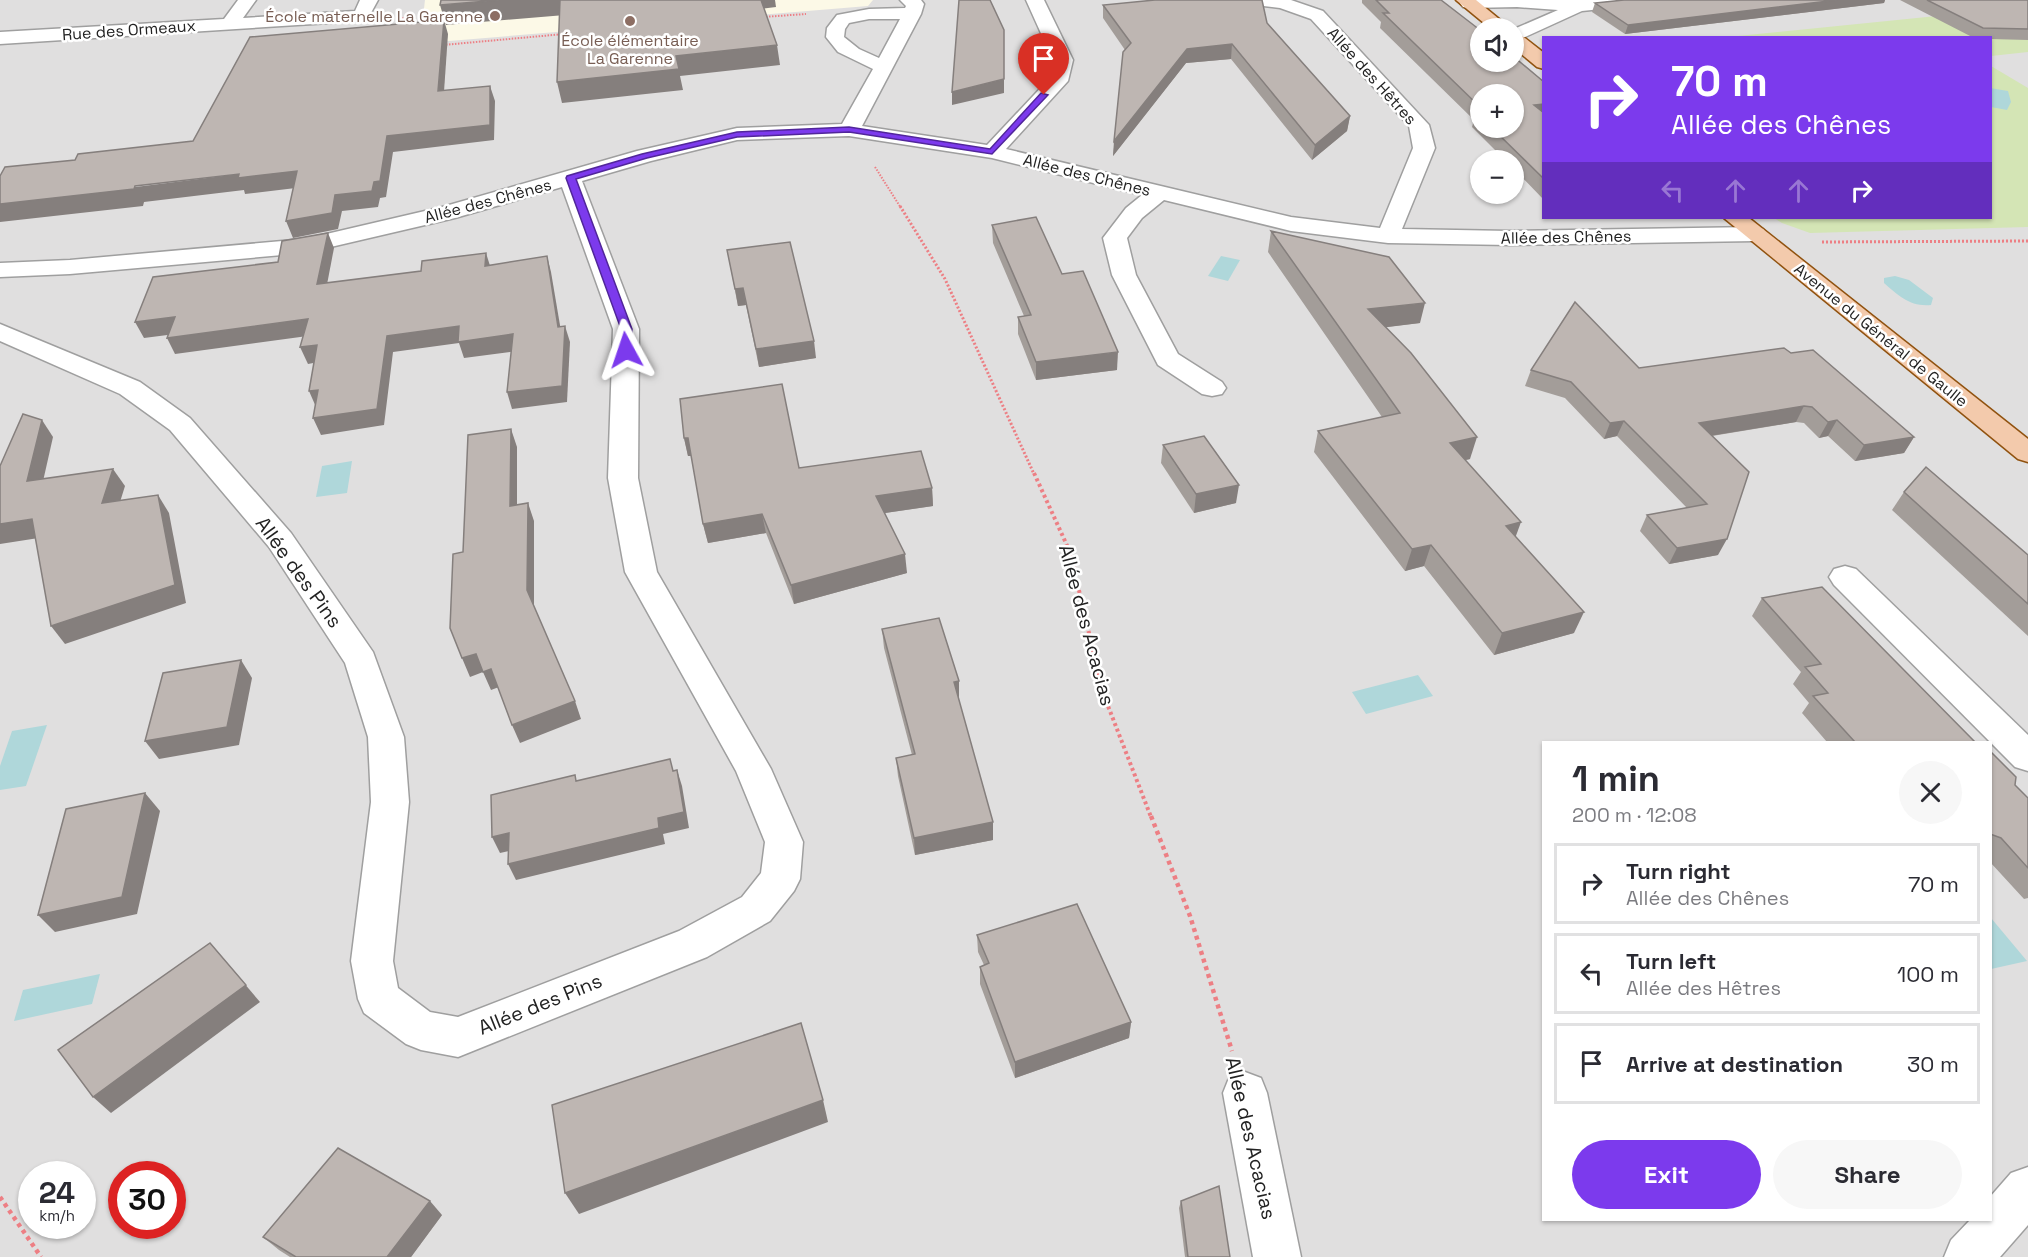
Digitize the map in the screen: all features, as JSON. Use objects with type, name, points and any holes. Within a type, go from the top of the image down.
[{"type":"main road","points":[[1467,1],[1488,18]]},
{"type":"main road","points":[[1524,46],[1542,61]]},
{"type":"main road","name":"Avenue du Général de Gaulle","points":[[1736,219],[2028,453]]},
{"type":"street","points":[[229,24],[247,0]]},
{"type":"street","points":[[992,152],[1058,81],[1063,60],[1035,0]]},
{"type":"street","name":"Allée des Hêtres","points":[[1252,0],[1283,3],[1317,15],[1419,125],[1424,148],[1388,236]]},
{"type":"street","points":[[1467,1],[1582,6],[1640,0]]},
{"type":"street","points":[[1524,32],[1582,6]]},
{"type":"street","points":[[849,130],[883,66],[910,7]]},
{"type":"street","points":[[883,66],[840,46],[834,40],[834,32],[843,19],[855,15],[910,7]]},
{"type":"street","name":"Rue des Ormeaux","points":[[0,38],[229,24],[365,8]]},
{"type":"street","name":"Allée des Chênes","points":[[0,270],[70,267],[305,246],[447,213],[645,156],[737,134],[849,130],[992,152],[1291,224],[1388,236],[1510,238],[1755,234]]},
{"type":"street","name":"Allée des Pins","points":[[0,332],[130,388],[180,424],[280,540],[361,661],[386,737],[390,802],[372,961],[379,999],[421,1030],[458,1037],[693,944],[756,909],[780,879],[784,842],[753,768],[641,572],[623,478],[626,329],[570,178]]},
{"type":"street","points":[[1160,192],[1134,213],[1115,238],[1124,275],[1167,359],[1212,388]]},
{"type":"street","points":[[1845,576],[2028,757]]},
{"type":"street","name":"Allée des Acacias","points":[[1245,1093],[1277,1257]]},
{"type":"street","points":[[1968,1257],[2028,1190]]},
{"type":"path","points":[[365,8],[359,21],[408,18],[408,28]]},
{"type":"path","points":[[761,17],[808,13]]},
{"type":"path","points":[[443,45],[573,34]]},
{"type":"path","name":"Allée des Acacias","points":[[849,130],[881,175],[945,279],[1070,552],[1103,693],[1190,916],[1245,1093]]},
{"type":"path","points":[[1755,234],[1802,242],[2028,241]]},
{"type":"path","points":[[0,1197],[41,1257]]},
{"type":"shaded area","points":[[0,0],[2028,0],[2028,1257],[0,1257]]},
{"type":"shaded area","points":[[425,0],[873,0],[868,6],[449,41],[432,39],[421,34]]},
{"type":"green space","points":[[2006,9],[2028,20],[2028,52],[1992,56],[1992,36],[1738,36]]},
{"type":"green space","points":[[1992,67],[2028,88],[2028,227],[1810,233],[1776,219],[1992,219]]},
{"type":"water","points":[[1992,88],[2008,91],[2011,102],[2007,110],[1992,107]]},
{"type":"water","points":[[1221,256],[1240,260],[1228,281],[1208,276]]},
{"type":"water","points":[[1895,276],[1909,280],[1933,298],[1931,305],[1911,302],[1884,283],[1884,278]]},
{"type":"water","points":[[352,461],[347,493],[316,497],[322,466]]},
{"type":"water","points":[[1418,675],[1433,696],[1366,714],[1352,692]]},
{"type":"water","points":[[47,725],[26,786],[0,790],[0,766],[12,731]]},
{"type":"water","points":[[1992,919],[2027,961],[1992,969]]},
{"type":"water","points":[[100,974],[92,1004],[14,1021],[23,990]]},
{"type":"building","points":[[441,0],[499,0],[440,5]]},
{"type":"building","points":[[560,0],[761,0],[777,45],[676,56],[679,69],[557,82]]},
{"type":"building","points":[[959,0],[990,0],[1004,30],[1004,79],[952,92]]},
{"type":"building","points":[[1155,0],[1262,0],[1267,23],[1350,116],[1315,145],[1232,44],[1187,49],[1114,141],[1123,52],[1131,43],[1103,5]]},
{"type":"building","points":[[1376,0],[1441,0],[1470,22],[1470,72],[1524,72],[1524,65],[1542,80],[1542,104],[1534,105],[1542,111],[1542,177],[1524,159],[1524,150],[1514,150],[1502,138],[1524,138],[1524,84],[1470,84],[1470,97],[1383,13],[1389,13]]},
{"type":"building","points":[[1624,0],[1837,0],[1628,25],[1595,3]]},
{"type":"building","points":[[1927,0],[2028,0],[2028,29],[1983,28]]},
{"type":"building","points":[[444,20],[438,91],[490,86],[490,125],[387,136],[380,181],[374,182],[372,191],[335,195],[332,213],[286,221],[297,171],[238,178],[239,174],[135,186],[134,189],[0,204],[0,176],[5,167],[75,160],[78,154],[193,141],[250,37]]},
{"type":"building","points":[[1036,217],[1062,274],[1083,271],[1118,352],[1036,362],[1018,317],[1031,315],[992,225]]},
{"type":"building","points":[[1271,231],[1389,257],[1425,303],[1368,309],[1411,353],[1477,437],[1450,443],[1521,522],[1506,526],[1584,612],[1502,633],[1431,545],[1412,549],[1318,431],[1400,413]]},
{"type":"building","points":[[328,233],[317,284],[421,271],[422,261],[486,253],[485,266],[547,256],[558,327],[565,326],[562,386],[507,392],[513,334],[458,342],[459,326],[387,336],[377,409],[313,418],[318,390],[309,391],[317,345],[300,347],[308,319],[167,338],[175,317],[135,322],[153,277],[278,262],[282,241]]},
{"type":"building","points":[[790,242],[814,341],[756,349],[743,288],[735,289],[727,250]]},
{"type":"building","points":[[1575,302],[1639,368],[1784,348],[1791,353],[1813,350],[1914,437],[1864,445],[1837,420],[1828,422],[1812,407],[1804,406],[1699,423],[1749,472],[1727,539],[1677,548],[1647,515],[1707,504],[1624,421],[1610,423],[1571,382],[1531,370]]},
{"type":"building","points":[[782,384],[799,468],[921,451],[932,488],[876,496],[905,554],[791,585],[762,514],[703,524],[688,438],[684,438],[680,399]]},
{"type":"building","points":[[23,414],[42,420],[27,481],[113,469],[102,503],[158,495],[175,585],[51,626],[32,519],[0,524],[0,466]]},
{"type":"building","points":[[511,429],[510,506],[528,503],[527,590],[575,701],[512,725],[491,669],[483,672],[476,654],[462,658],[450,628],[453,554],[463,552],[468,435]]},
{"type":"building","points":[[1204,436],[1239,485],[1196,494],[1163,445]]},
{"type":"building","points":[[1926,467],[2028,555],[2028,604],[1904,492]]},
{"type":"building","points":[[1822,587],[1974,741],[1854,741],[1813,696],[1828,693],[1805,667],[1821,664],[1762,598]]},
{"type":"building","points":[[939,618],[959,681],[954,682],[993,822],[914,838],[896,758],[915,754],[882,629]]},
{"type":"building","points":[[241,660],[227,727],[145,741],[163,673]]},
{"type":"building","points":[[1992,753],[2016,777],[2015,785],[2028,798],[2028,868],[2001,838],[1992,835]]},
{"type":"building","points":[[670,759],[673,771],[677,770],[684,812],[658,818],[659,828],[508,864],[509,833],[492,837],[491,795],[575,775],[576,781]]},
{"type":"building","points":[[145,793],[122,897],[38,915],[66,809]]},
{"type":"building","points":[[1077,904],[1131,1022],[1015,1062],[980,967],[989,963],[977,935]]},
{"type":"building","points":[[210,943],[246,985],[93,1097],[58,1050]]},
{"type":"building","points":[[801,1023],[823,1100],[565,1193],[552,1105]]},
{"type":"building","points":[[338,1148],[430,1201],[387,1257],[296,1257],[263,1237]]},
{"type":"building","points":[[1219,1186],[1230,1257],[1188,1257],[1181,1201]]},
{"type":"place","name":"École maternelle La Garenne","points":[[495,16]]},
{"type":"place","name":"École élémentaire La Garenne","points":[[630,21]]},
{"type":"route","points":[[626,350],[626,329],[570,178],[645,156],[737,134],[849,130],[992,152],[1044,95]]}]
